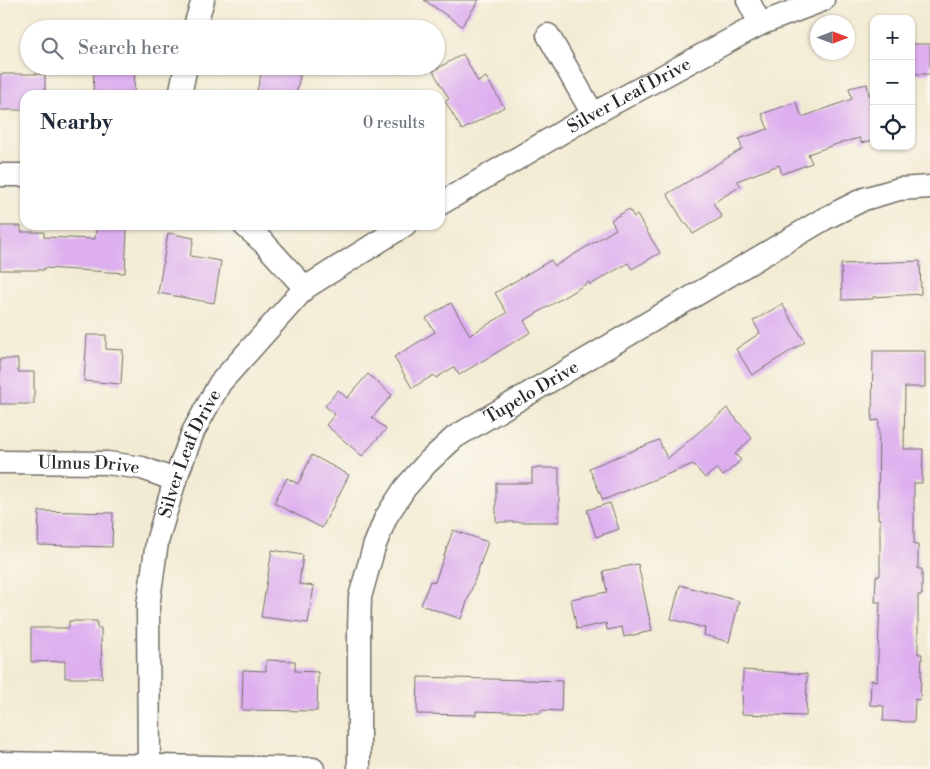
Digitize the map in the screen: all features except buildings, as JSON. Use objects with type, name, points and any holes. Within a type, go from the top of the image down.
[{"type":"street","points":[[197,20],[203,0]]},
{"type":"street","points":[[748,0],[760,24]]},
{"type":"street","name":"Silver Leaf Drive","points":[[445,201],[592,114],[760,24],[823,0]]},
{"type":"street","points":[[548,35],[592,114]]},
{"type":"street","points":[[181,90],[184,75]]},
{"type":"street","points":[[0,175],[20,174]]},
{"type":"street","name":"Tupelo Drive","points":[[359,769],[360,597],[374,547],[386,518],[405,488],[427,463],[455,437],[824,219],[864,199],[899,189],[930,187]]},
{"type":"street","points":[[250,230],[266,244],[305,288]]},
{"type":"street","name":"Silver Leaf Drive","points":[[149,767],[148,606],[157,542],[174,480],[193,432],[220,383],[305,288],[397,230]]},
{"type":"street","name":"Ulmus Drive","points":[[0,462],[107,464],[142,468],[174,480]]},
{"type":"street","points":[[0,763],[313,769]]}]
